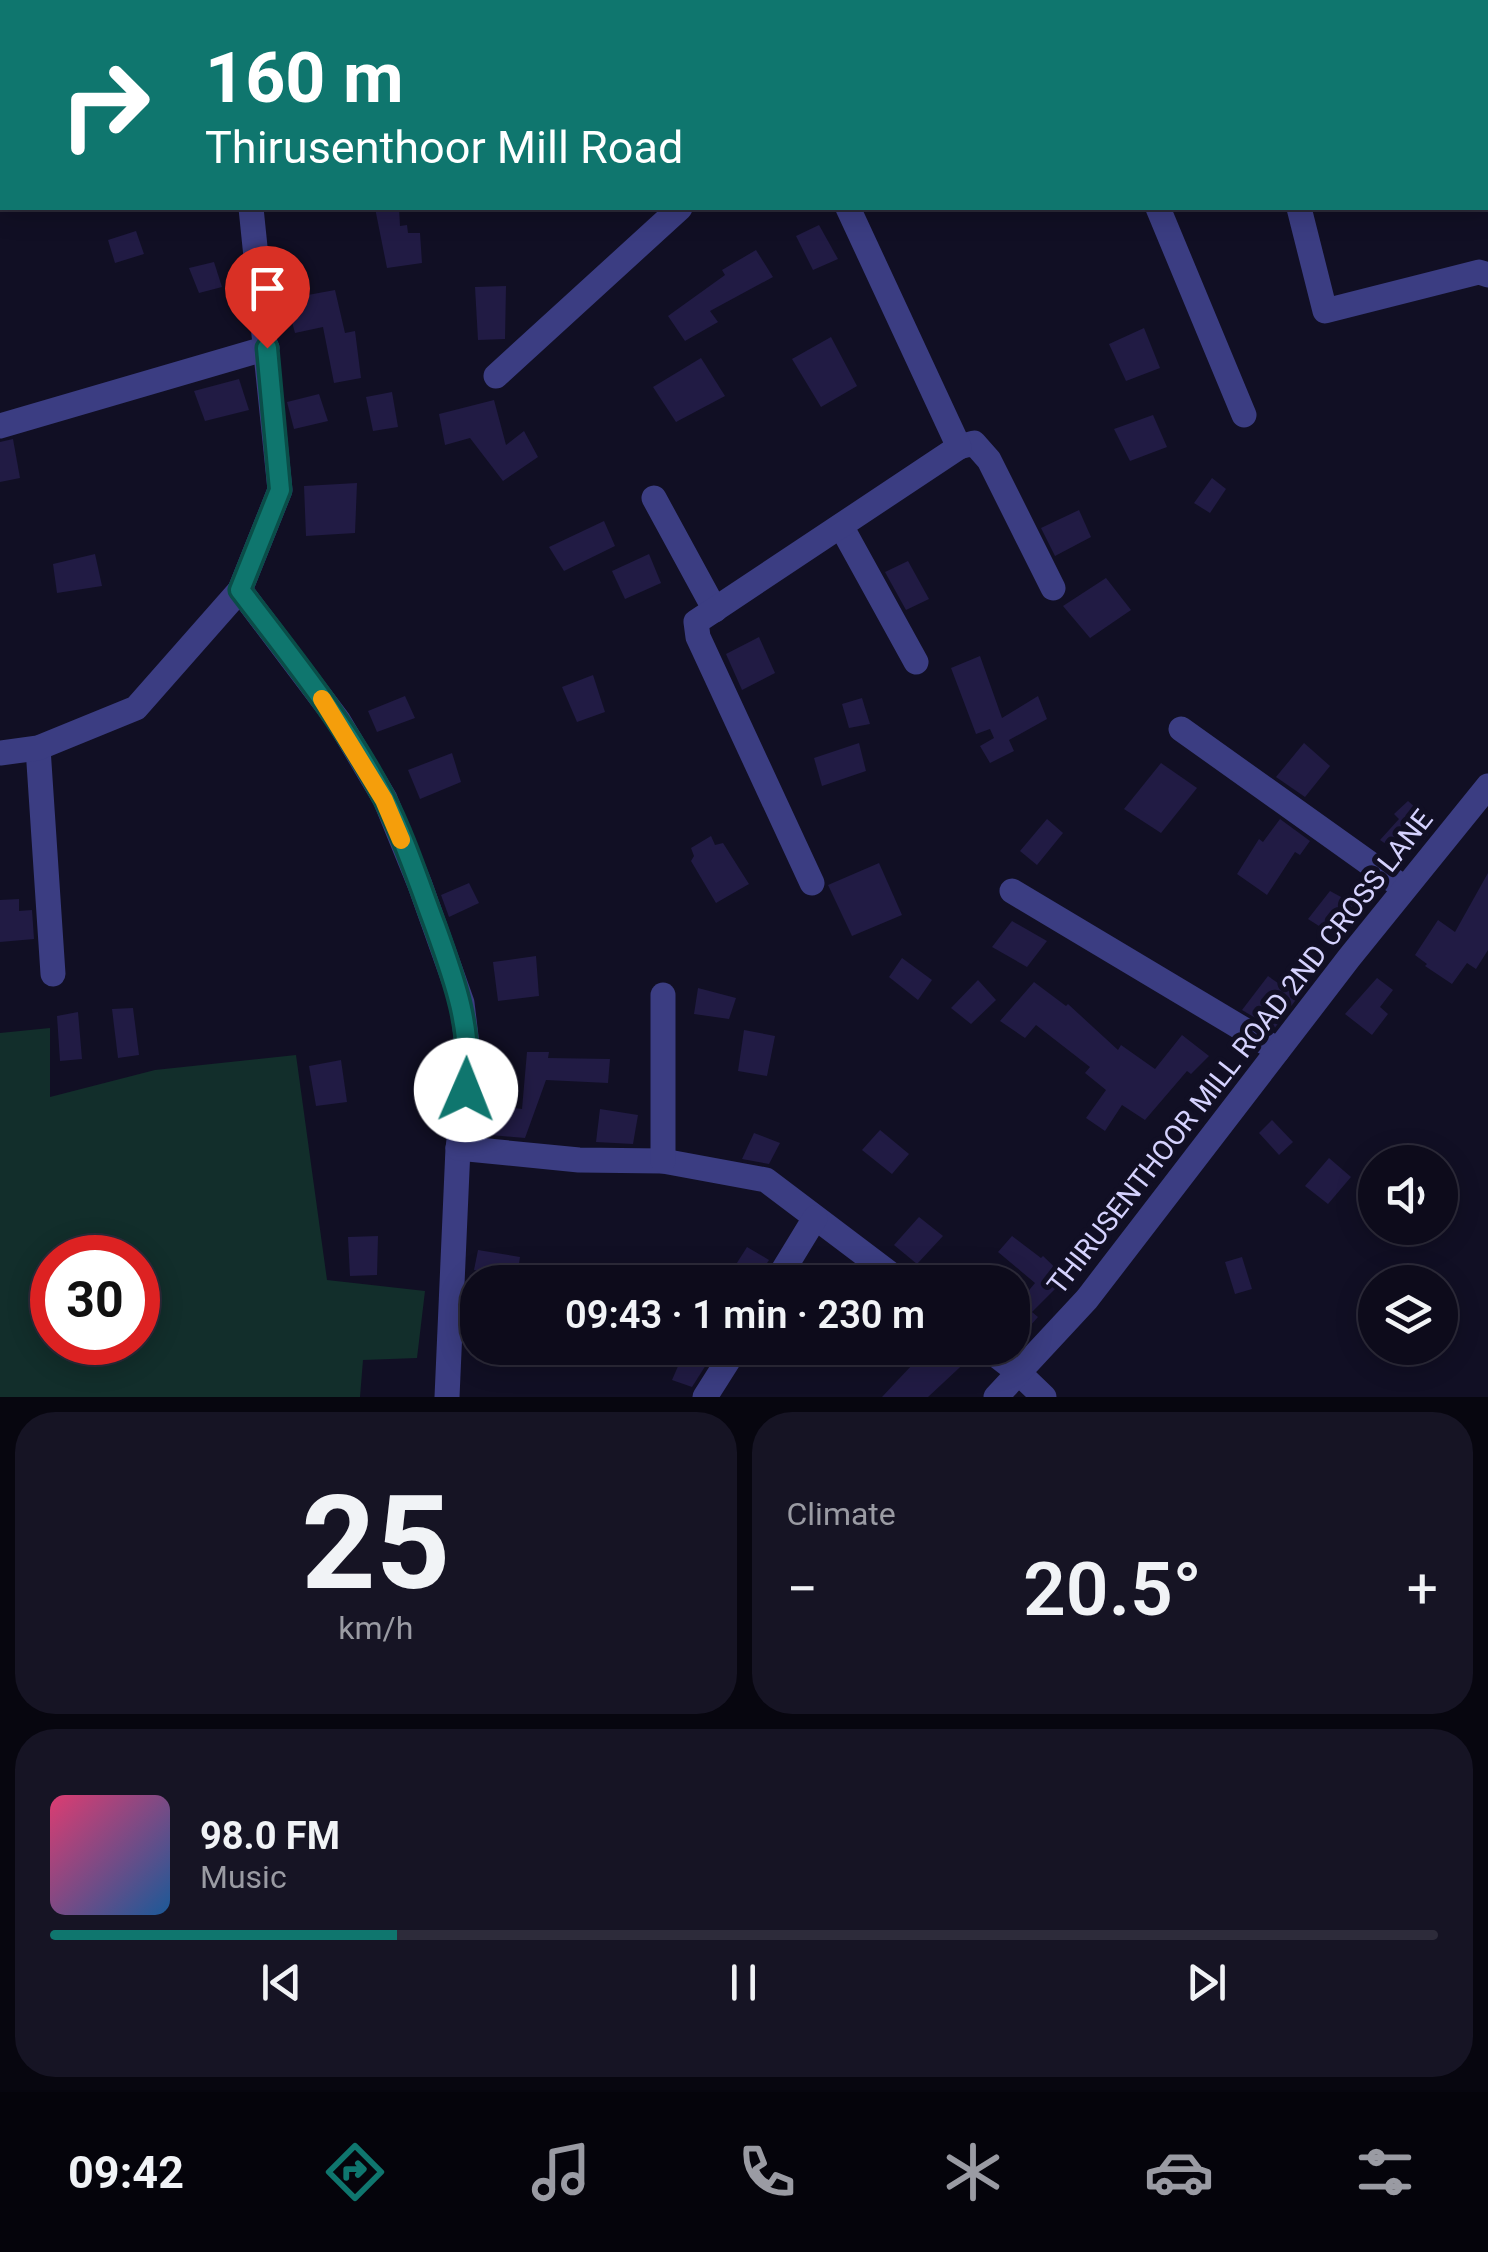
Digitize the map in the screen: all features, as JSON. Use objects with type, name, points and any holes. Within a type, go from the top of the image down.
[{"type":"street","points":[[0,753],[38,748],[136,708],[240,590],[280,490],[251,210]]},
{"type":"street","points":[[496,376],[678,210]]},
{"type":"street","points":[[849,210],[960,447]]},
{"type":"street","points":[[1159,210],[1244,415]]},
{"type":"street","points":[[1299,210],[1325,310],[1478,272],[1488,275]]},
{"type":"street","points":[[0,426],[267,348]]},
{"type":"street","points":[[812,883],[698,637],[696,622],[960,447],[974,443],[988,460],[1052,588]]},
{"type":"street","points":[[654,498],[715,610]]},
{"type":"street","points":[[841,526],[916,662]]},
{"type":"street","points":[[240,590],[338,720],[384,800],[420,885],[462,1003],[469,1061],[458,1148],[447,1397]]},
{"type":"street","points":[[1181,729],[1404,888]]},
{"type":"street","points":[[38,748],[53,974]]},
{"type":"street","name":"THIRUSENTHOOR MILL ROAD 2ND CROSS LANE","points":[[996,1397],[1087,1299],[1404,888],[1488,786]]},
{"type":"street","points":[[1012,891],[1278,1050]]},
{"type":"street","points":[[663,1161],[664,995]]},
{"type":"street","points":[[458,1148],[580,1160],[663,1161],[766,1180],[878,1265]]},
{"type":"street","points":[[786,1265],[815,1218]]},
{"type":"street","points":[[706,1397],[726,1365]]},
{"type":"street","points":[[1009,1365],[1044,1397]]},
{"type":"green space","points":[[50,1028],[50,1097],[155,1070],[296,1055],[327,1280],[425,1291],[417,1358],[363,1360],[360,1397],[0,1397],[0,1033]]},
{"type":"building","points":[[375,210],[399,210],[400,226],[407,225],[408,233],[420,233],[422,263],[387,268]]},
{"type":"building","points":[[819,225],[838,259],[813,270],[796,236]]},
{"type":"building","points":[[136,231],[144,254],[115,263],[108,240]]},
{"type":"building","points":[[756,250],[773,277],[710,311],[718,322],[685,341],[668,316],[725,275],[722,270]]},
{"type":"building","points":[[214,262],[222,287],[199,293],[189,268]]},
{"type":"building","points":[[506,286],[505,339],[478,340],[475,287]]},
{"type":"building","points":[[335,290],[345,333],[355,331],[361,378],[334,383],[323,327],[295,333],[286,299]]},
{"type":"building","points":[[1144,328],[1160,368],[1126,381],[1109,344]]},
{"type":"building","points":[[831,337],[857,386],[821,407],[792,359]]},
{"type":"building","points":[[701,358],[725,396],[676,422],[653,387]]},
{"type":"building","points":[[239,379],[249,410],[205,421],[194,391]]},
{"type":"building","points":[[392,392],[398,427],[373,431],[366,397]]},
{"type":"building","points":[[319,394],[328,421],[294,429],[287,402]]},
{"type":"building","points":[[494,400],[506,445],[524,431],[538,457],[503,481],[470,438],[445,445],[439,414]]},
{"type":"building","points":[[1153,415],[1167,447],[1130,461],[1114,429]]},
{"type":"building","points":[[13,439],[20,478],[0,482],[0,442]]},
{"type":"building","points":[[1212,478],[1226,489],[1210,513],[1194,503]]},
{"type":"building","points":[[357,483],[355,533],[306,536],[304,486]]},
{"type":"building","points":[[1079,510],[1091,537],[1055,556],[1041,528]]},
{"type":"building","points":[[604,521],[615,546],[564,571],[549,547]]},
{"type":"building","points":[[95,554],[102,586],[57,593],[53,564]]},
{"type":"building","points":[[649,554],[661,583],[625,599],[612,571]]},
{"type":"building","points":[[908,561],[929,599],[906,610],[885,572]]},
{"type":"building","points":[[1106,578],[1131,610],[1090,638],[1063,606]]},
{"type":"building","points":[[759,637],[775,673],[742,690],[726,654]]},
{"type":"building","points":[[980,656],[1002,718],[1038,696],[1047,719],[1009,740],[1014,751],[990,763],[980,746],[994,738],[990,729],[976,734],[951,668]]},
{"type":"building","points":[[593,675],[605,712],[577,722],[562,687]]},
{"type":"building","points":[[405,696],[415,718],[377,732],[368,711]]},
{"type":"building","points":[[862,698],[870,724],[849,728],[842,704]]},
{"type":"building","points":[[859,743],[866,771],[822,786],[814,758]]},
{"type":"building","points":[[1304,743],[1330,766],[1305,797],[1276,777]]},
{"type":"building","points":[[452,753],[461,782],[420,799],[408,770]]},
{"type":"building","points":[[1161,763],[1197,788],[1161,833],[1124,809]]},
{"type":"building","points":[[1408,801],[1435,825],[1424,840],[1413,830],[1395,850],[1380,840],[1399,819],[1394,814]]},
{"type":"building","points":[[1047,819],[1063,833],[1037,865],[1020,851]]},
{"type":"building","points":[[1280,819],[1310,841],[1300,855],[1295,852],[1267,895],[1237,874],[1259,839],[1263,842]]},
{"type":"building","points":[[711,836],[715,845],[723,843],[749,884],[716,903],[691,861],[691,848]]},
{"type":"building","points":[[879,863],[902,915],[852,936],[828,885]]},
{"type":"building","points":[[1488,873],[1488,950],[1476,969],[1467,963],[1452,984],[1415,955],[1438,920],[1455,932]]},
{"type":"building","points":[[469,883],[479,903],[449,917],[441,895]]},
{"type":"building","points":[[1330,891],[1354,904],[1330,933],[1308,919]]},
{"type":"building","points":[[19,899],[19,911],[32,910],[34,939],[0,942],[0,900]]},
{"type":"building","points":[[1012,921],[1047,941],[1027,967],[992,947]]},
{"type":"building","points":[[536,956],[539,996],[498,1001],[493,962]]},
{"type":"building","points":[[902,958],[932,980],[918,1000],[889,977]]},
{"type":"building","points":[[1268,976],[1298,997],[1274,1029],[1242,1010]]},
{"type":"building","points":[[1377,978],[1393,990],[1380,1007],[1388,1014],[1372,1035],[1345,1014]]},
{"type":"building","points":[[978,980],[996,1000],[971,1024],[951,1008]]},
{"type":"building","points":[[1034,982],[1068,1004],[1118,1050],[1121,1045],[1155,1069],[1182,1035],[1209,1056],[1191,1074],[1187,1071],[1145,1120],[1122,1105],[1105,1131],[1086,1118],[1106,1090],[1085,1073],[1090,1067],[1036,1025],[1025,1038],[1000,1021]]},
{"type":"building","points":[[698,988],[736,998],[729,1019],[694,1014]]},
{"type":"building","points":[[133,1008],[139,1055],[118,1058],[112,1009]]},
{"type":"building","points":[[78,1012],[82,1059],[60,1061],[57,1016]]},
{"type":"building","points":[[744,1030],[775,1036],[767,1076],[738,1071]]},
{"type":"building","points":[[527,1052],[549,1052],[548,1058],[610,1059],[608,1083],[546,1080],[525,1138],[491,1135],[497,1106],[522,1109]]},
{"type":"building","points":[[341,1060],[347,1102],[316,1106],[309,1066]]},
{"type":"building","points":[[600,1109],[638,1115],[633,1144],[596,1142]]},
{"type":"building","points":[[1272,1120],[1293,1142],[1279,1155],[1259,1133]]},
{"type":"building","points":[[880,1130],[909,1154],[892,1174],[862,1150]]},
{"type":"building","points":[[754,1133],[780,1143],[769,1164],[742,1159]]},
{"type":"building","points":[[1329,1158],[1351,1177],[1328,1204],[1305,1186]]},
{"type":"building","points":[[919,1217],[943,1236],[917,1264],[894,1245]]},
{"type":"building","points":[[378,1236],[377,1275],[350,1276],[348,1237]]},
{"type":"building","points":[[1012,1236],[1043,1256],[1066,1278],[1032,1312],[1038,1317],[1030,1326],[1030,1289],[1035,1283],[1030,1279],[1030,1265],[1014,1265],[998,1252]]},
{"type":"building","points":[[747,1247],[769,1260],[766,1265],[736,1265]]},
{"type":"building","points":[[478,1250],[520,1257],[519,1265],[475,1265]]},
{"type":"building","points":[[1242,1257],[1252,1289],[1235,1294],[1225,1262]]},
{"type":"building","points":[[679,1365],[706,1365],[692,1387],[672,1380]]},
{"type":"building","points":[[912,1365],[962,1365],[928,1397],[882,1397]]},
{"type":"slow traffic","points":[[322,699],[384,800],[401,840]]},
{"type":"route","points":[[267,348],[280,490],[240,590],[338,720],[384,800],[420,885],[462,1003],[469,1061],[466,1090]]}]
